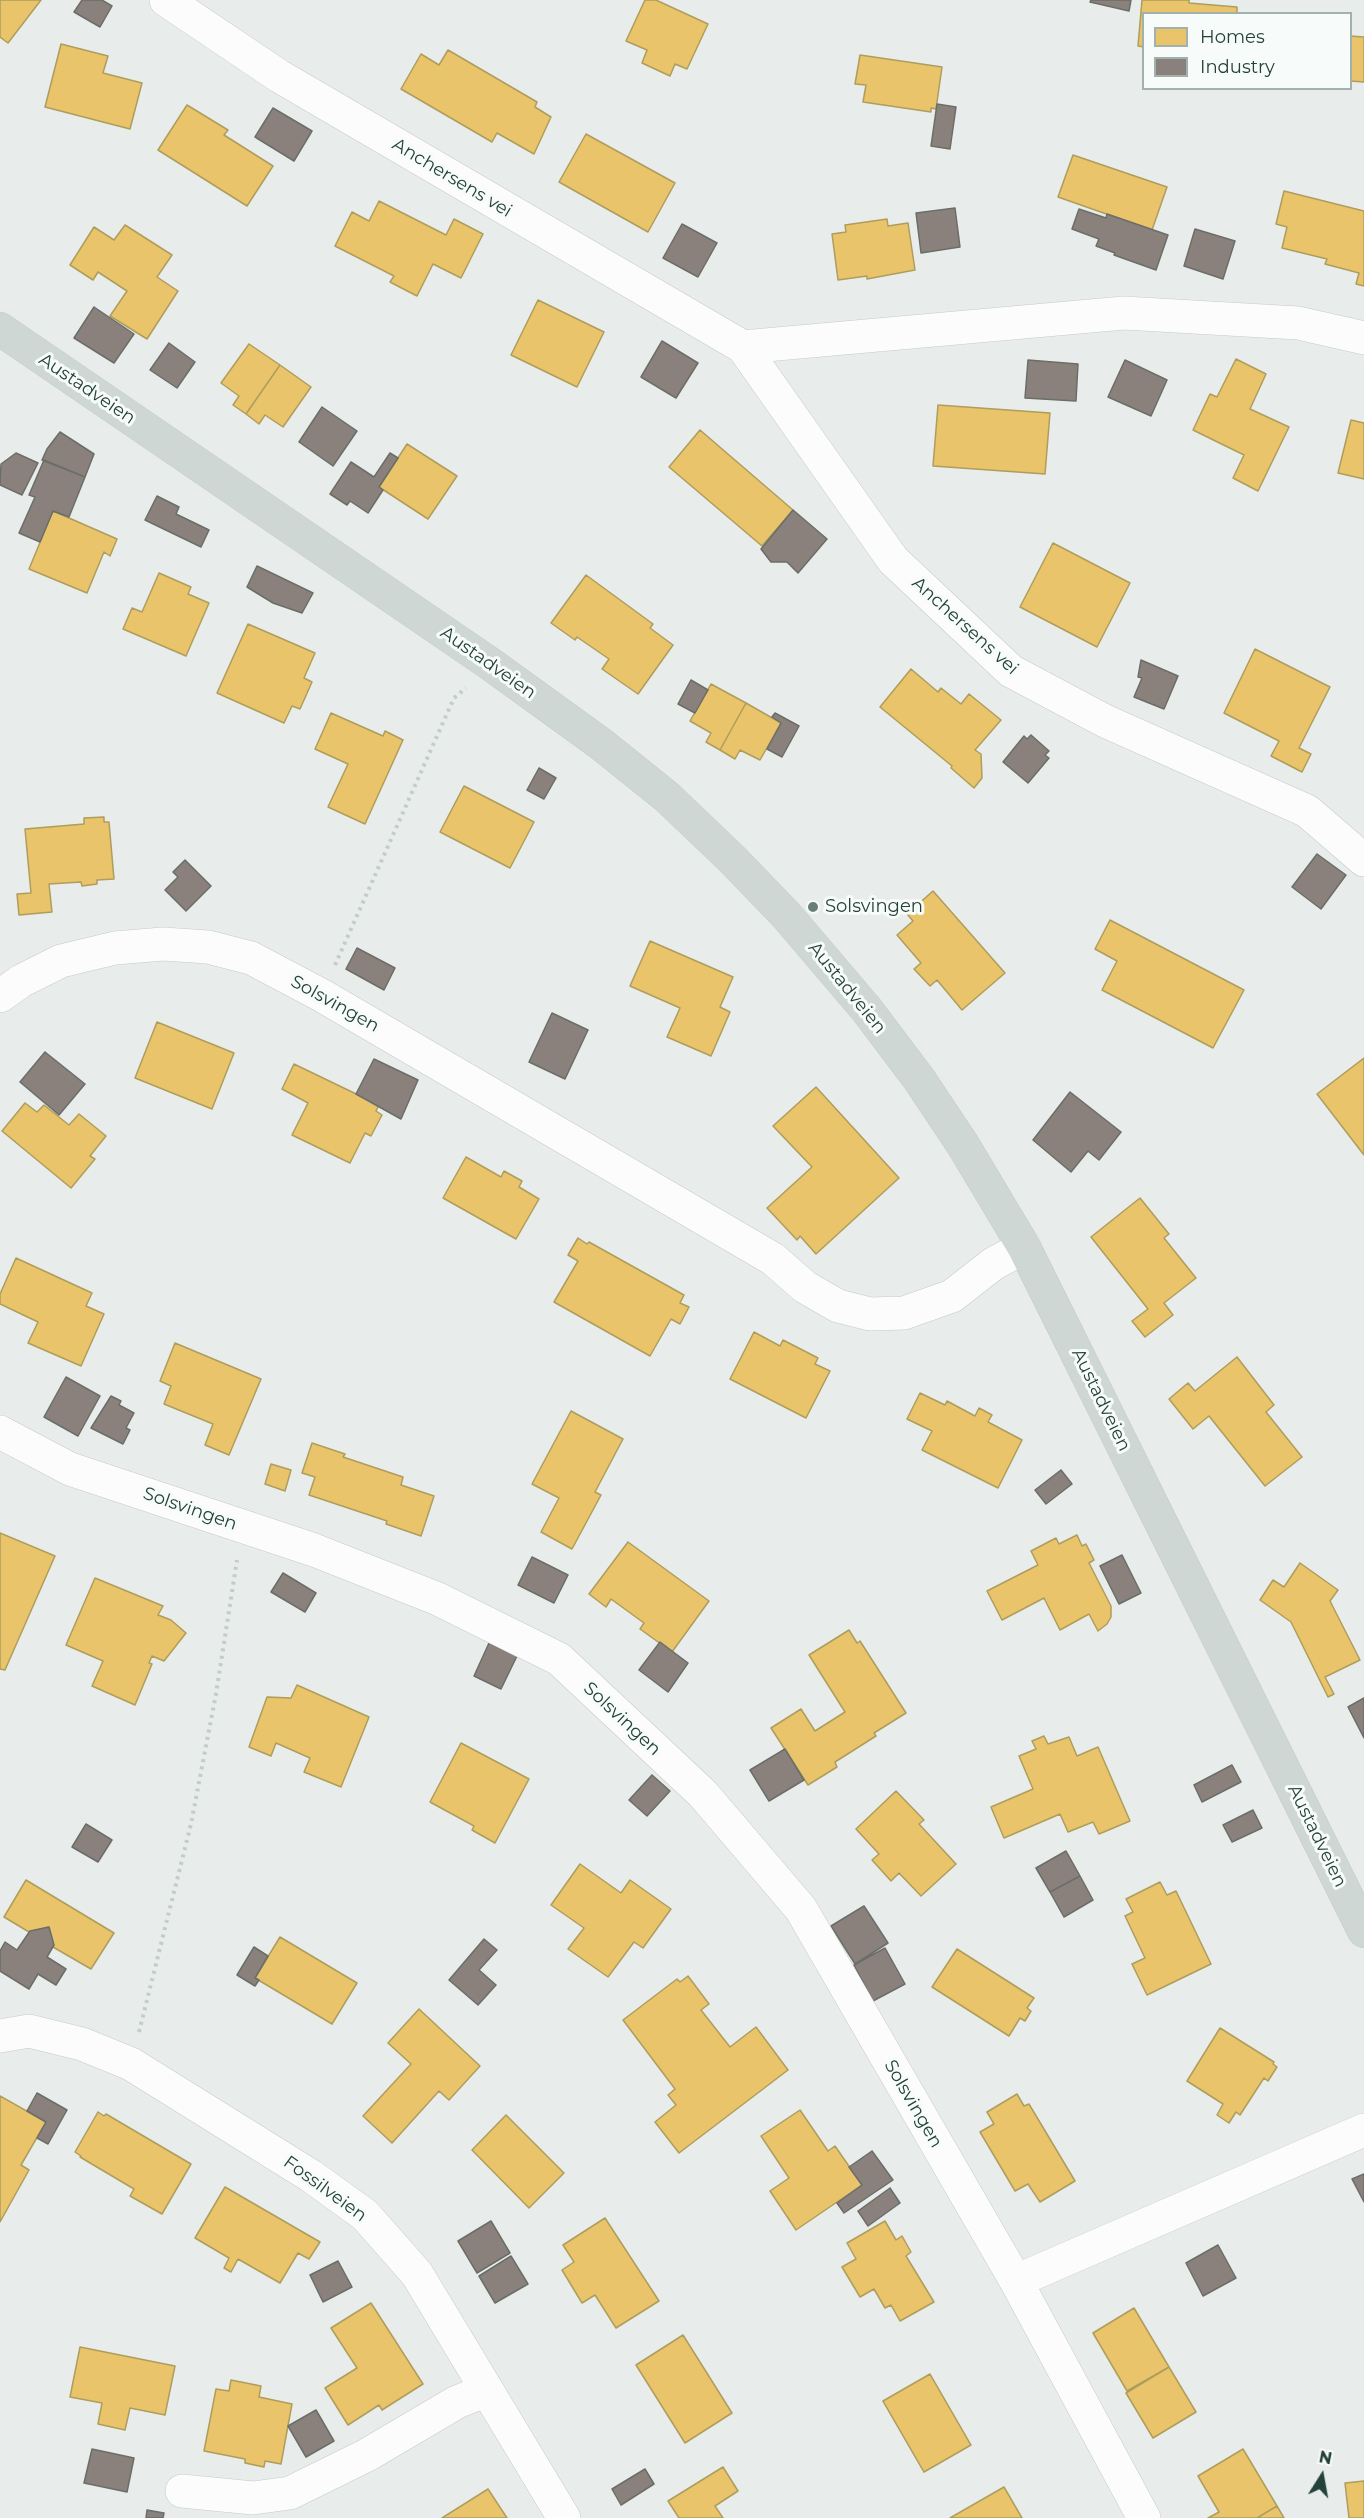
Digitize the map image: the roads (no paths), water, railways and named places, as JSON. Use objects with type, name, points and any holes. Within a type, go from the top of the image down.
[{"type":"main road","name":"Austadveien","points":[[0,329],[489,663],[601,744],[667,797],[787,916],[867,1010],[919,1079],[963,1145],[1024,1247],[1364,1931]]},
{"type":"street","name":"Anchersens vei","points":[[166,0],[279,76],[743,347],[893,560],[1011,671],[1105,721],[1306,811],[1364,860]]},
{"type":"street","points":[[743,347],[1124,313],[1298,323],[1364,339]]},
{"type":"street","name":"Solsvingen","points":[[0,996],[21,981],[61,961],[115,948],[163,944],[208,947],[251,958],[321,995],[773,1259],[805,1287],[838,1306],[870,1314],[904,1313],[952,1296],[993,1264],[1024,1247]]},
{"type":"street","name":"Solsvingen","points":[[0,1432],[70,1468],[314,1550],[438,1599],[559,1659],[703,1794],[801,1909],[1016,2281],[1144,2518]]},
{"type":"street","name":"Fossilveien","points":[[0,2013],[15,2033],[82,2044],[131,2064],[311,2176],[365,2215],[417,2274],[564,2518]]},
{"type":"street","points":[[1016,2281],[1364,2130]]},
{"type":"street","points":[[182,2491],[253,2498],[290,2493],[367,2455],[457,2402],[487,2390]]},
{"type":"place","name":"Solsvingen","points":[[813,907]]}]
